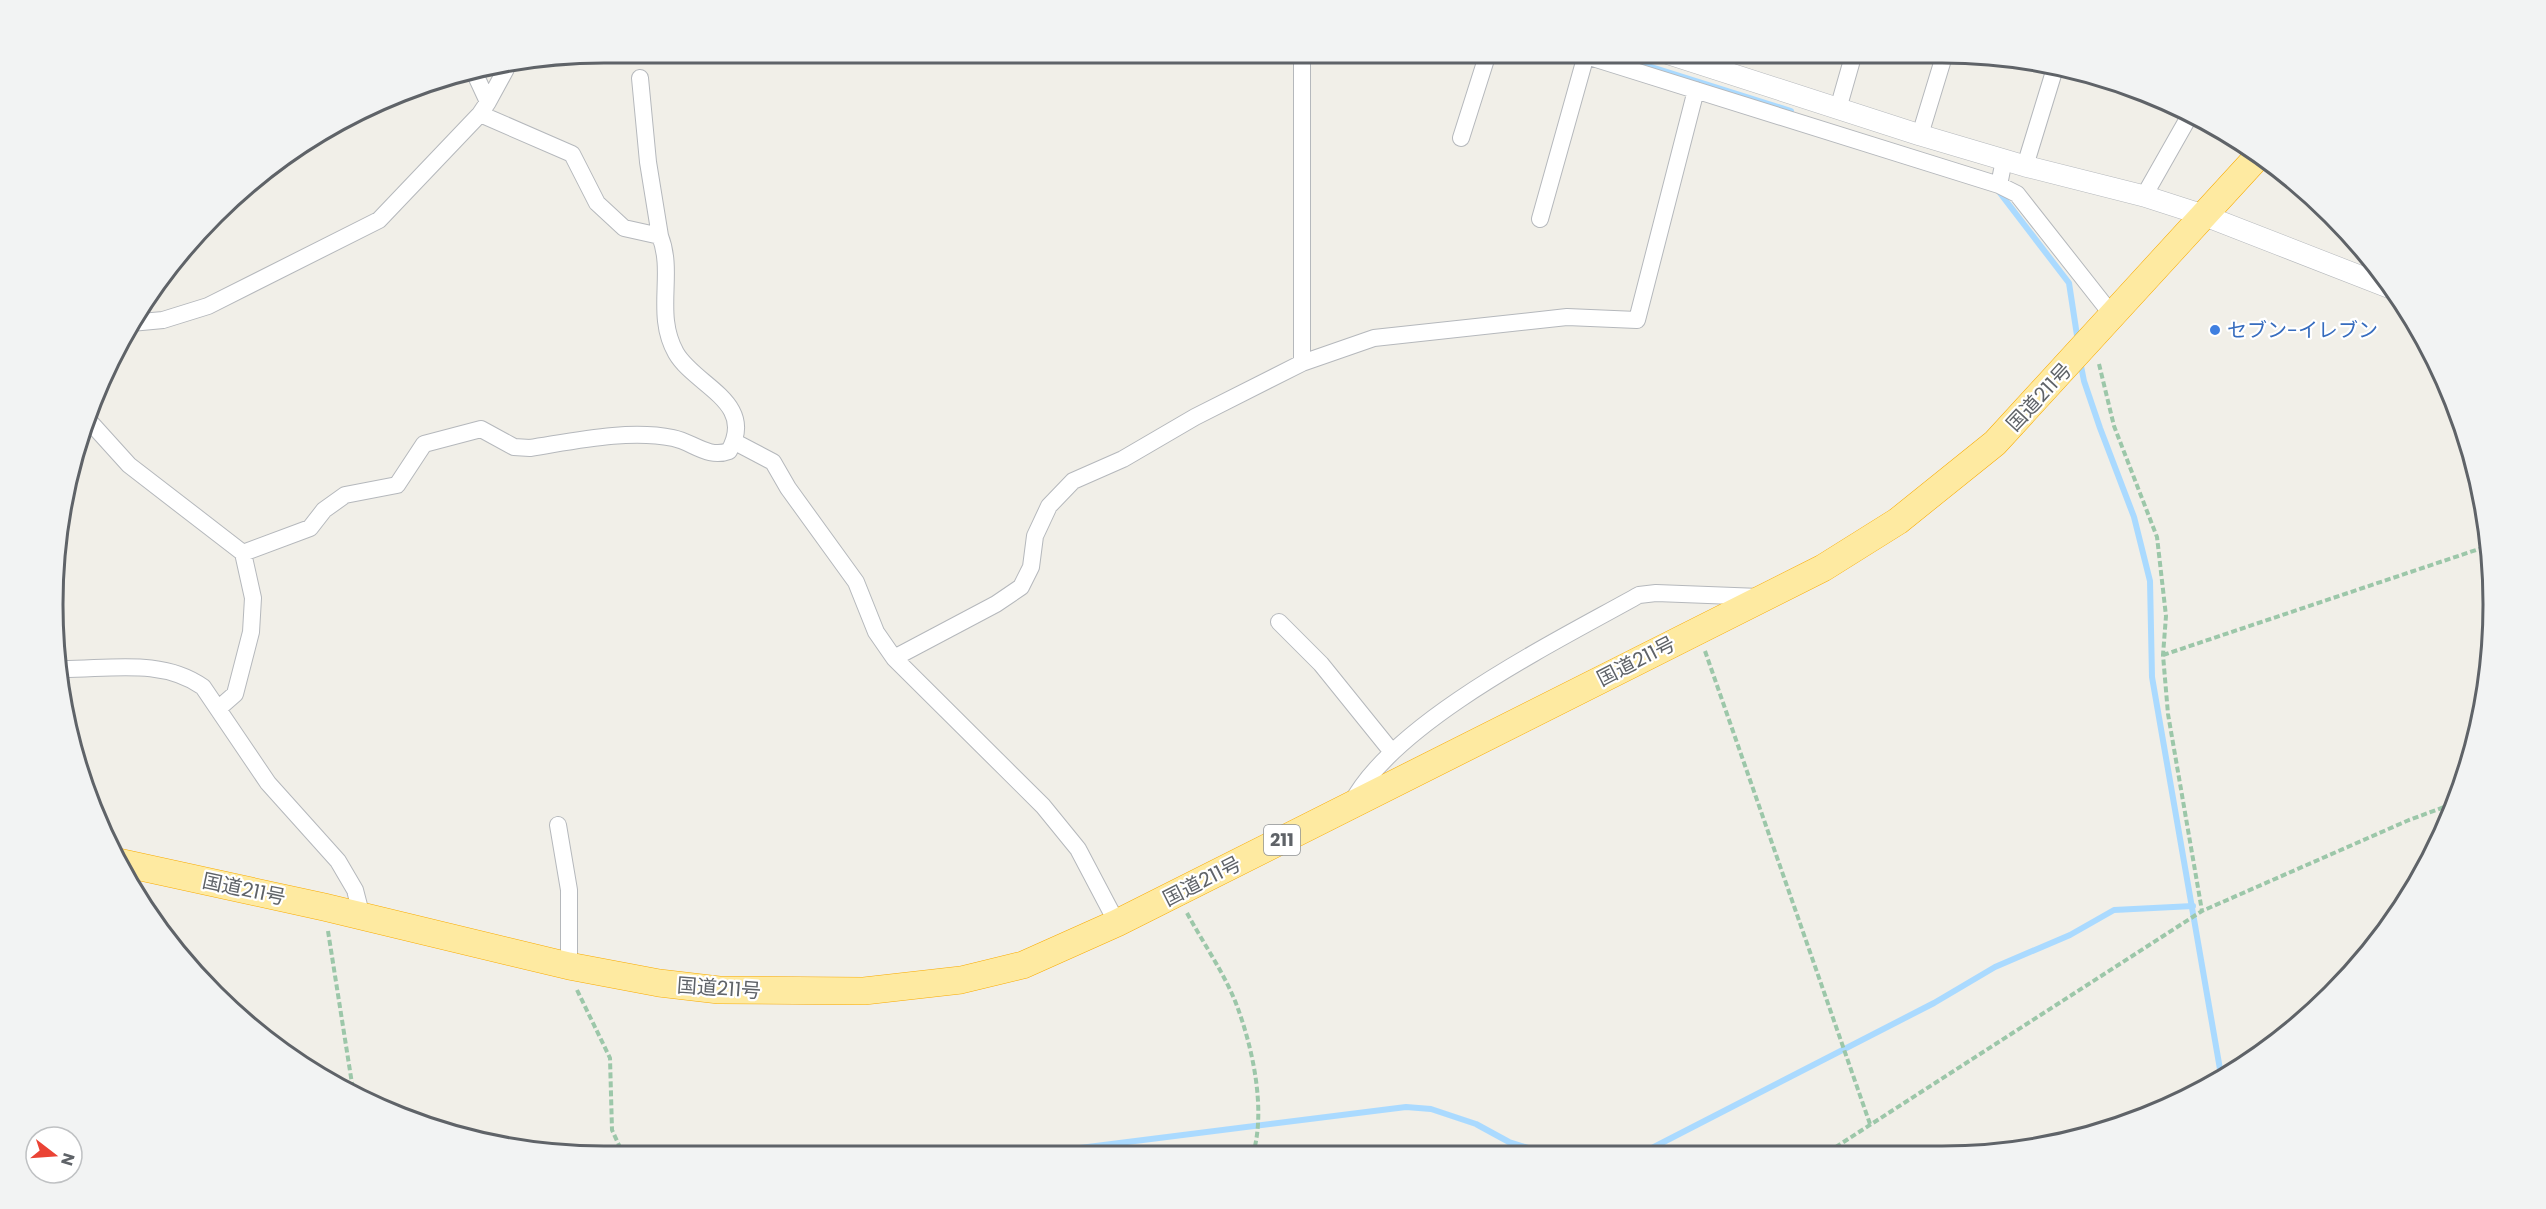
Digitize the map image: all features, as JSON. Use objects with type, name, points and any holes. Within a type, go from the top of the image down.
[{"type":"highway","name":"国道211号","points":[[130,865],[324,907],[569,966],[659,983],[719,990],[864,991],[961,980],[1023,964],[1176,894],[1822,568],[1898,521],[1995,443],[2093,339],[2253,162]]},
{"type":"street","points":[[1302,63],[1302,363]]},
{"type":"street","points":[[1461,138],[1485,63]]},
{"type":"street","points":[[1540,219],[1579,63]]},
{"type":"street","points":[[1610,63],[1999,184],[2018,194],[2113,316]]},
{"type":"street","points":[[1699,63],[1920,135],[2025,166],[2144,196],[2204,215],[2376,283]]},
{"type":"street","points":[[1838,109],[1851,63]]},
{"type":"street","points":[[1920,135],[1942,63]]},
{"type":"street","points":[[143,322],[163,320],[208,306],[379,220],[484,108],[504,72]]},
{"type":"street","points":[[2025,166],[2053,74]]},
{"type":"street","points":[[476,78],[484,108],[572,154],[597,203],[624,228],[660,236]]},
{"type":"street","points":[[243,553],[310,528],[324,510],[345,495],[397,485],[424,444],[481,429],[514,447],[530,448],[632,436],[673,438],[720,455],[729,452],[735,442],[735,418],[728,405],[718,391],[695,374],[679,357],[667,337],[664,315],[665,248],[660,236],[651,186],[640,78]]},
{"type":"street","points":[[894,658],[996,604],[1021,587],[1031,567],[1035,536],[1049,506],[1073,482],[1123,459],[1195,417],[1302,363],[1374,338],[1567,317],[1637,320],[1696,90]]},
{"type":"street","points":[[2144,196],[2186,122]]},
{"type":"street","points":[[1999,184],[2004,160]]},
{"type":"street","points":[[94,426],[129,465],[243,553],[253,598],[251,632],[235,694],[219,708]]},
{"type":"street","points":[[735,442],[773,462],[788,488],[856,582],[876,632],[894,658],[1043,806],[1078,849],[1117,922]]},
{"type":"street","points":[[1350,806],[1361,784],[1392,752],[1453,706],[1522,661],[1640,595],[1656,593],[1764,597]]},
{"type":"street","points":[[1280,622],[1321,664],[1392,752]]},
{"type":"street","points":[[67,669],[170,670],[189,677],[202,687],[219,708],[268,783],[338,861],[355,890],[362,917]]},
{"type":"street","points":[[558,825],[568,890],[569,966]]},
{"type":"path","points":[[2093,339],[2114,426],[2157,537],[2166,616],[2163,655],[2168,714],[2202,911]]},
{"type":"path","points":[[2163,655],[2480,549]]},
{"type":"path","points":[[1697,630],[1870,1124]]},
{"type":"path","points":[[1837,1146],[2202,911],[2409,820],[2444,807]]},
{"type":"path","points":[[1176,894],[1237,1005],[1255,1076],[1259,1111],[1254,1146]]},
{"type":"path","points":[[324,907],[352,1083]]},
{"type":"path","points":[[569,966],[579,996],[610,1058],[612,1130],[619,1146]]},
{"type":"waterway","points":[[1639,63],[1791,111]]},
{"type":"waterway","points":[[2000,193],[2069,283],[2078,342]]},
{"type":"waterway","points":[[2080,361],[2084,381],[2100,428],[2134,517],[2150,581],[2152,677],[2220,1068]]},
{"type":"waterway","points":[[1656,1146],[1934,1003],[1995,967],[2070,935],[2114,910],[2193,906]]},
{"type":"waterway","points":[[1096,1146],[1406,1107],[1431,1109],[1476,1124],[1509,1142],[1522,1146]]},
{"type":"place","name":"セブン-イレブン","points":[[2215,330]]}]
